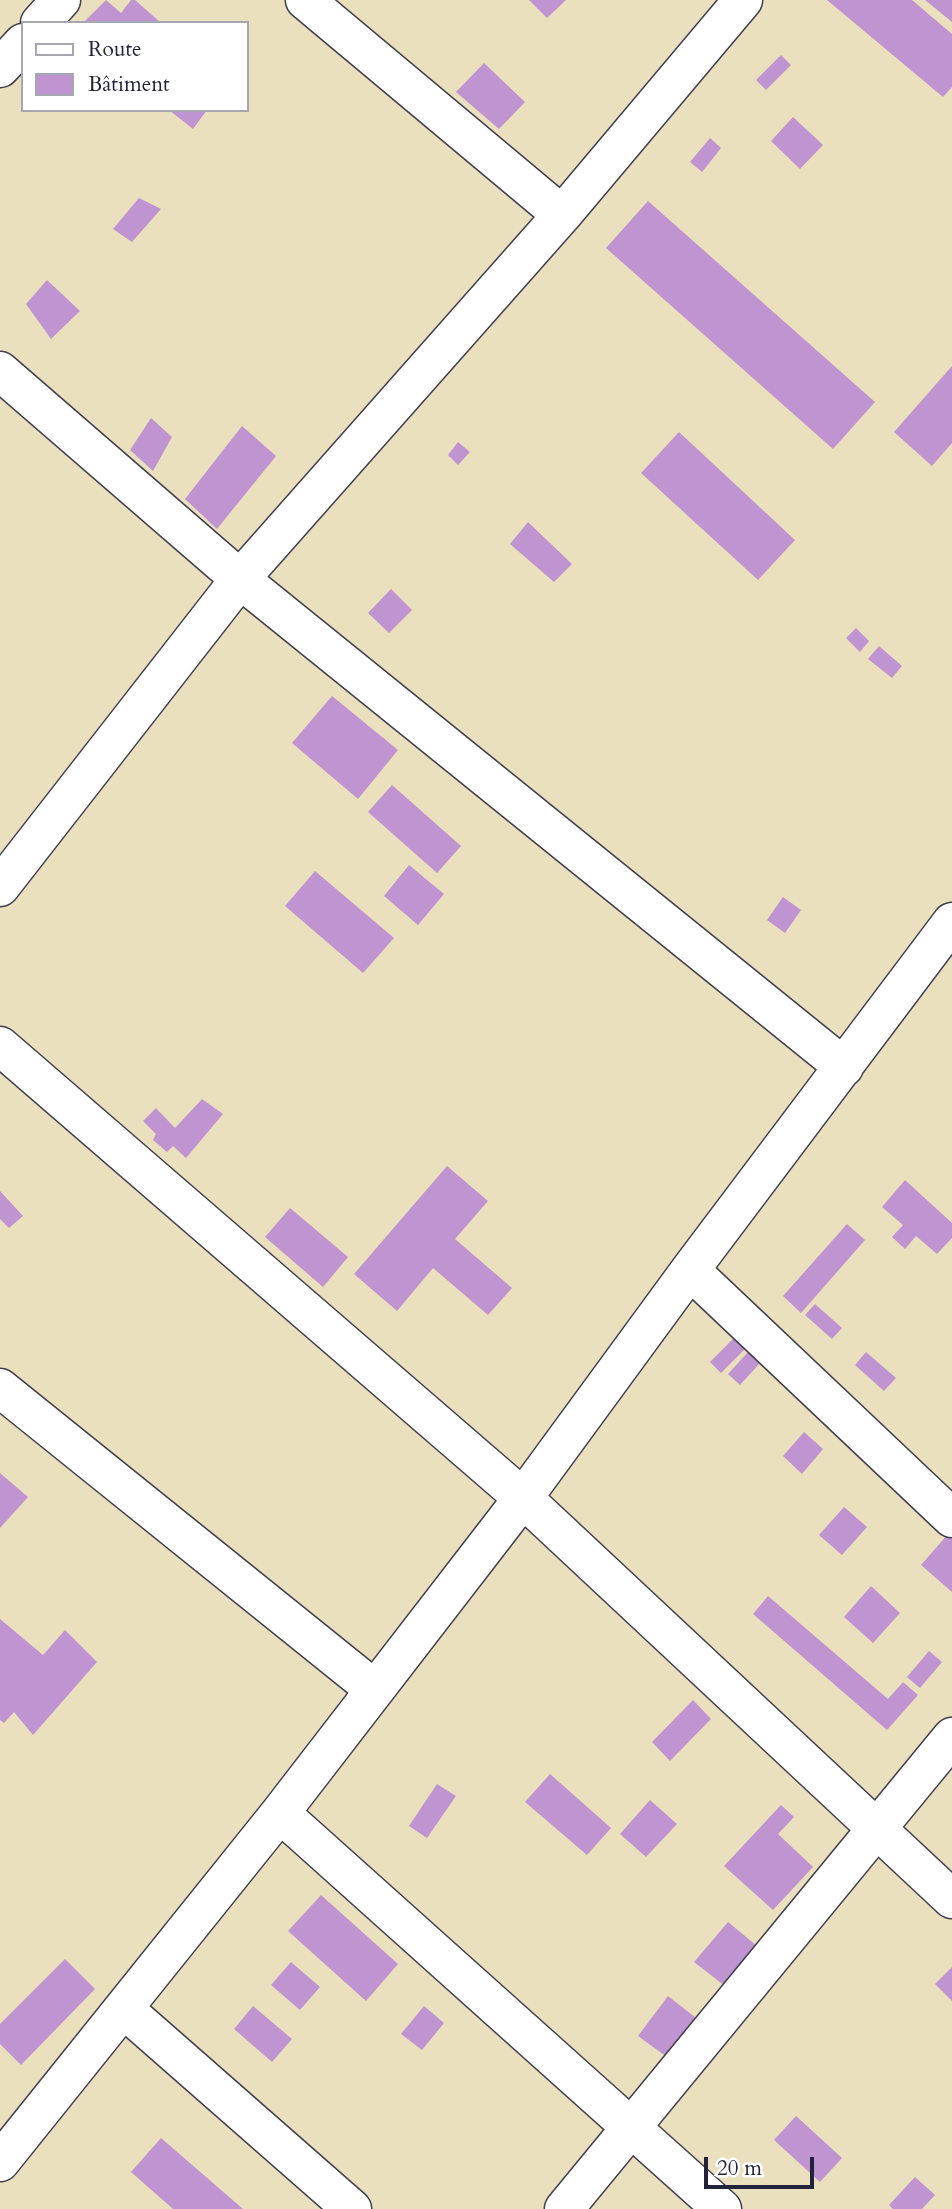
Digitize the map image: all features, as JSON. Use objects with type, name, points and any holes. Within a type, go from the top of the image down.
[{"type":"street","points":[[42,21],[61,0]]},
{"type":"street","points":[[306,0],[562,215]]},
{"type":"street","points":[[0,887],[240,579],[562,215],[743,0]]},
{"type":"street","points":[[0,68],[21,45]]},
{"type":"street","points":[[0,371],[240,579],[844,1067]]},
{"type":"street","points":[[0,2162],[280,1813],[523,1498],[690,1270],[952,922]]},
{"type":"street","points":[[0,1046],[523,1498],[952,1899]]},
{"type":"street","points":[[690,1270],[952,1518]]},
{"type":"street","points":[[0,1388],[374,1689]]},
{"type":"street","points":[[564,2209],[952,1737]]},
{"type":"street","points":[[280,1813],[722,2209]]},
{"type":"street","points":[[124,2008],[352,2209]]},
{"type":"building","points":[[106,0],[121,13],[131,0],[135,0],[159,21],[85,21]]},
{"type":"building","points":[[529,0],[566,0],[547,18]]},
{"type":"building","points":[[827,0],[912,0],[952,34],[952,87],[943,97]]},
{"type":"building","points":[[925,0],[952,0],[952,22]]},
{"type":"building","points":[[781,55],[791,65],[766,90],[756,80]]},
{"type":"building","points":[[484,63],[525,102],[499,129],[456,92]]},
{"type":"building","points":[[172,112],[206,112],[193,129]]},
{"type":"building","points":[[793,117],[823,145],[800,169],[771,141]]},
{"type":"building","points":[[710,138],[721,148],[702,172],[690,162]]},
{"type":"building","points":[[139,198],[161,209],[132,242],[113,229]]},
{"type":"building","points":[[648,201],[875,402],[833,449],[606,248]]},
{"type":"building","points":[[47,280],[80,311],[51,339],[26,304]]},
{"type":"building","points":[[952,366],[952,443],[932,466],[894,432]]},
{"type":"building","points":[[151,418],[172,437],[153,471],[130,450]]},
{"type":"building","points":[[242,426],[276,456],[217,529],[185,499]]},
{"type":"building","points":[[679,432],[795,540],[758,580],[641,473]]},
{"type":"building","points":[[458,442],[470,452],[458,465],[448,455]]},
{"type":"building","points":[[528,522],[572,564],[554,582],[510,544]]},
{"type":"building","points":[[391,589],[412,610],[389,633],[368,613]]},
{"type":"building","points":[[856,628],[869,641],[860,652],[846,638]]},
{"type":"building","points":[[879,646],[902,666],[892,678],[868,659]]},
{"type":"building","points":[[332,696],[398,750],[358,799],[292,743]]},
{"type":"building","points":[[392,785],[461,846],[437,873],[368,812]]},
{"type":"building","points":[[409,865],[444,894],[418,925],[384,896]]},
{"type":"building","points":[[315,871],[394,938],[363,973],[285,906]]},
{"type":"building","points":[[783,897],[801,910],[785,933],[767,920]]},
{"type":"building","points":[[202,1099],[223,1114],[186,1158],[173,1146],[167,1152],[153,1140],[156,1134],[143,1121],[156,1108],[175,1128]]},
{"type":"building","points":[[447,1166],[488,1201],[455,1239],[512,1288],[488,1315],[433,1268],[397,1311],[354,1274]]},
{"type":"building","points":[[905,1180],[952,1223],[952,1238],[937,1254],[916,1236],[905,1249],[892,1237],[903,1225],[882,1207]]},
{"type":"building","points":[[0,1191],[23,1216],[9,1228],[0,1219]]},
{"type":"building","points":[[290,1208],[348,1257],[323,1287],[265,1237]]},
{"type":"building","points":[[847,1224],[865,1240],[801,1313],[783,1296]]},
{"type":"building","points":[[815,1304],[842,1328],[832,1339],[805,1315]]},
{"type":"building","points":[[734,1338],[745,1349],[721,1373],[710,1362]]},
{"type":"building","points":[[748,1352],[760,1363],[740,1385],[728,1374]]},
{"type":"building","points":[[866,1352],[896,1378],[884,1391],[855,1365]]},
{"type":"building","points":[[804,1432],[823,1449],[802,1474],[783,1456]]},
{"type":"building","points":[[0,1473],[28,1497],[0,1528]]},
{"type":"building","points":[[844,1507],[867,1527],[842,1555],[819,1535]]},
{"type":"building","points":[[948,1534],[952,1538],[952,1592],[921,1565]]},
{"type":"building","points":[[871,1586],[900,1613],[873,1643],[844,1617]]},
{"type":"building","points":[[768,1596],[888,1699],[903,1682],[918,1695],[887,1730],[753,1614]]},
{"type":"building","points":[[0,1619],[43,1655],[65,1630],[97,1662],[33,1735],[14,1712],[4,1723],[0,1720]]},
{"type":"building","points":[[929,1651],[942,1662],[920,1688],[907,1677]]},
{"type":"building","points":[[693,1700],[711,1719],[670,1761],[652,1742]]},
{"type":"building","points":[[550,1774],[611,1828],[587,1855],[525,1802]]},
{"type":"building","points":[[437,1784],[456,1796],[427,1838],[409,1826]]},
{"type":"building","points":[[650,1800],[677,1824],[646,1857],[620,1834]]},
{"type":"building","points":[[781,1805],[794,1817],[778,1834],[813,1867],[773,1910],[724,1866]]},
{"type":"building","points":[[321,1895],[398,1964],[366,2001],[288,1931]]},
{"type":"building","points":[[728,1922],[757,1946],[725,1986],[694,1962]]},
{"type":"building","points":[[65,1959],[95,1989],[21,2065],[0,2044],[0,2024]]},
{"type":"building","points":[[291,1962],[320,1987],[300,2010],[271,1985]]},
{"type":"building","points":[[952,1967],[952,2001],[935,1984]]},
{"type":"building","points":[[668,1996],[700,2021],[671,2060],[638,2036]]},
{"type":"building","points":[[253,2006],[292,2039],[272,2062],[234,2029]]},
{"type":"building","points":[[424,2006],[444,2023],[422,2050],[401,2034]]},
{"type":"building","points":[[796,2116],[842,2158],[820,2182],[774,2140]]},
{"type":"building","points":[[161,2138],[243,2209],[173,2209],[131,2172]]},
{"type":"building","points":[[915,2177],[935,2195],[922,2209],[893,2209],[889,2205]]}]
